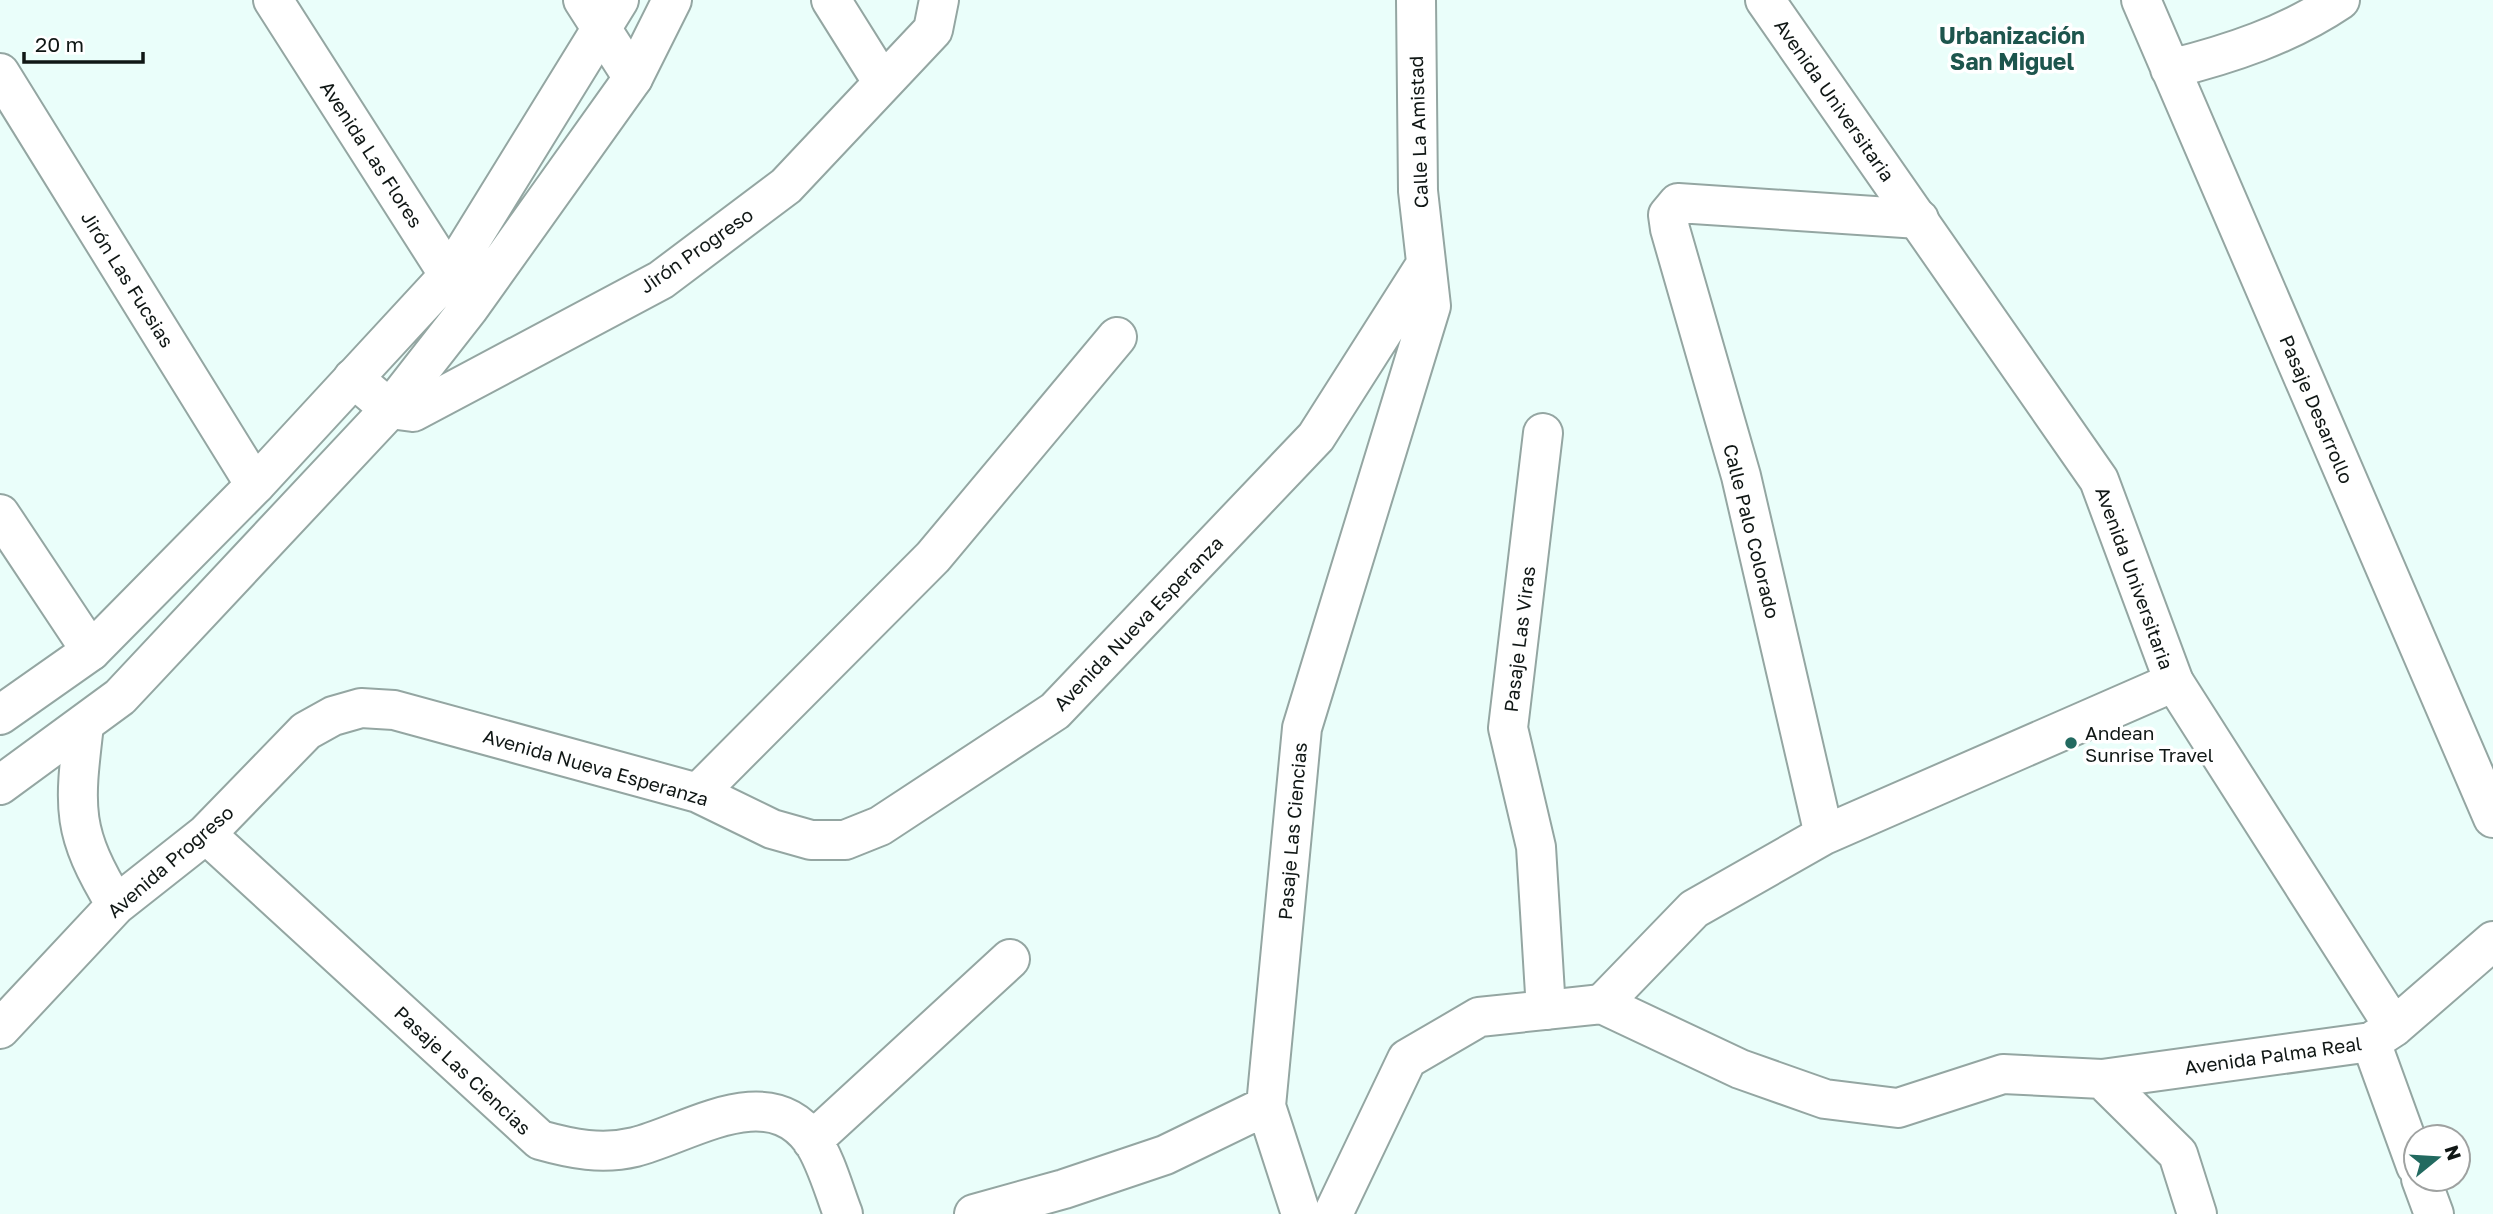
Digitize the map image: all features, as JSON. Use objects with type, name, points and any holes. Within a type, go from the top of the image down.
[{"type":"street","name":"Avenida Las Flores","points":[[273,0],[470,308]]},
{"type":"street","points":[[5,771],[84,725],[120,697],[390,409],[470,308],[633,78],[672,0]]},
{"type":"street","points":[[831,0],[883,83]]},
{"type":"street","name":"Jirón Progreso","points":[[390,409],[413,412],[660,280],[786,186],[933,30],[939,0]]},
{"type":"street","name":"Calle La Amistad","points":[[1416,0],[1418,191],[1426,264]]},
{"type":"street","name":"Avenida Universitaria","points":[[1765,0],[2099,480],[2174,682],[2383,1035],[2405,1123]]},
{"type":"street","name":"Pasaje Desarrollo","points":[[2141,0],[2493,818]]},
{"type":"street","points":[[2170,69],[2222,56],[2304,24],[2340,0]]},
{"type":"street","points":[[0,715],[91,651],[256,485],[450,274],[601,10]]},
{"type":"street","points":[[601,10],[633,78]]},
{"type":"street","name":"Jirón Las Fucsias","points":[[0,73],[256,485]]},
{"type":"street","name":"Calle Palo Colorado","points":[[1824,835],[1741,477],[1668,215],[1678,203],[1919,219]]},
{"type":"street","name":"Avenida Nueva Esperanza","points":[[394,710],[698,793],[772,828],[811,840],[845,840],[880,826],[1055,711],[1316,438],[1426,264]]},
{"type":"street","name":"Pasaje Las Ciencias","points":[[1266,1106],[1302,728],[1431,306],[1426,264]]},
{"type":"street","points":[[698,793],[933,557],[1117,337]]},
{"type":"street","points":[[353,378],[390,409]]},
{"type":"street","name":"Pasaje Las Viras","points":[[1543,433],[1508,728],[1536,846],[1546,1010]]},
{"type":"street","points":[[0,514],[91,651]]},
{"type":"street","points":[[1333,1214],[1407,1059],[1479,1017],[1602,1004],[1694,909],[1824,835],[2174,682]]},
{"type":"street","name":"Avenida Progreso","points":[[0,1029],[116,905],[206,834],[306,731],[333,716],[361,708],[394,710]]},
{"type":"street","points":[[84,725],[76,791],[79,830],[90,861],[116,905]]},
{"type":"street","name":"Pasaje Las Ciencias","points":[[206,834],[540,1140],[582,1152],[633,1147],[739,1110],[788,1117],[812,1141],[843,1214]]},
{"type":"street","points":[[2383,1035],[2493,941]]},
{"type":"street","points":[[812,1141],[1010,959]]},
{"type":"street","name":"Avenida Palma Real","points":[[1602,1004],[1740,1069],[1825,1099],[1898,1108],[2003,1074],[2102,1079],[2383,1035]]},
{"type":"street","points":[[2102,1079],[2178,1154],[2197,1214]]},
{"type":"street","points":[[974,1214],[1064,1189],[1165,1154],[1266,1106],[1301,1214]]},
{"type":"street","points":[[2426,1193],[2434,1214]]},
{"type":"place","name":"Andean Sunrise Travel","points":[[2071,743]]},
{"type":"district","name":"Urbanización San Miguel","points":[[2012,48]]}]
